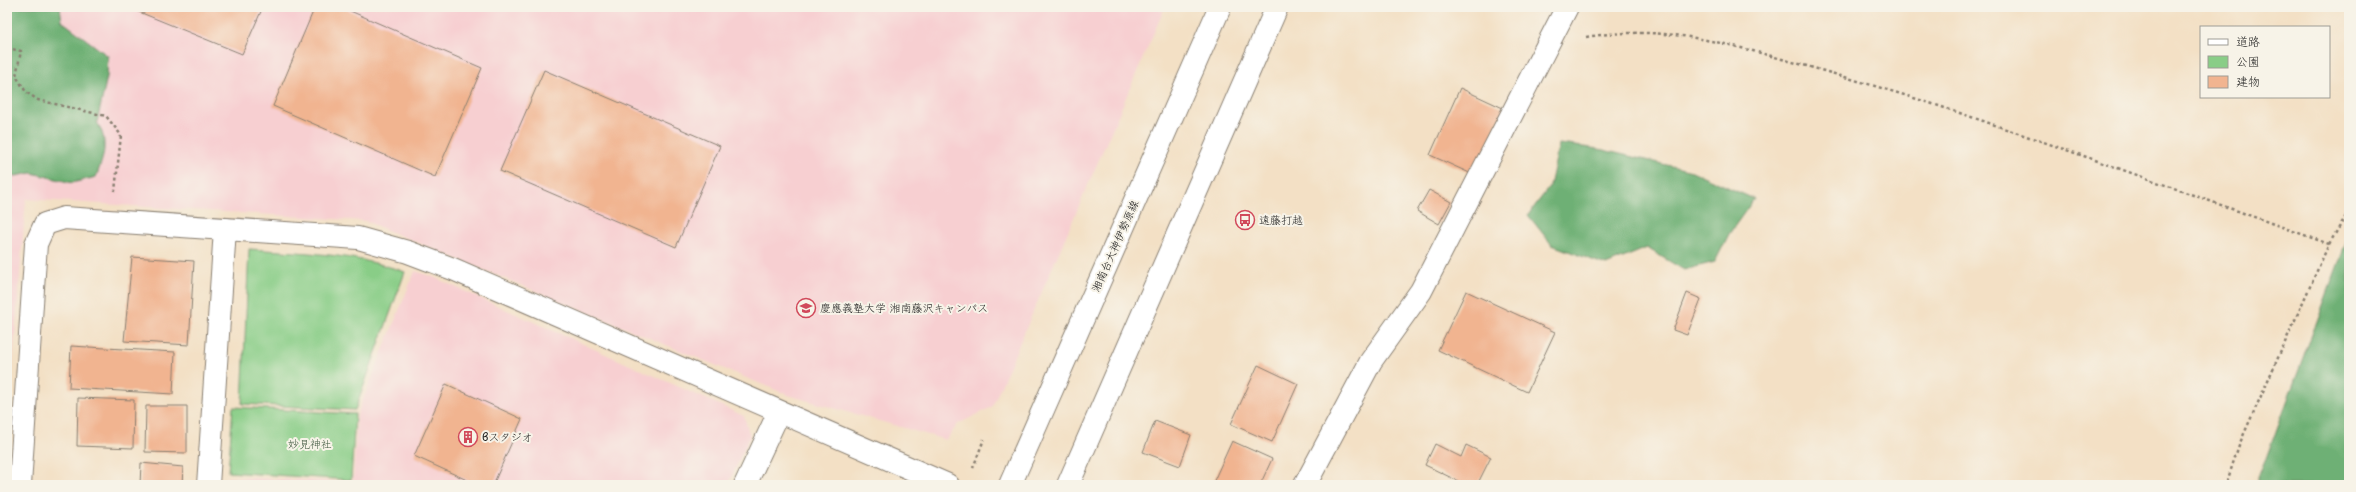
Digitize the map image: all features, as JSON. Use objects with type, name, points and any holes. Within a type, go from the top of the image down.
[{"type":"street","name":"湘南台大神伊勢原線","points":[[1010,485],[1220,7]]},
{"type":"street","points":[[1068,485],[1277,7]]},
{"type":"street","points":[[1305,485],[1371,361],[1421,291],[1567,7]]},
{"type":"street","points":[[20,485],[36,244],[45,224],[64,218],[358,238],[408,252],[460,272],[948,485]]},
{"type":"street","points":[[208,485],[225,229]]},
{"type":"street","points":[[745,485],[779,412]]},
{"type":"path","points":[[1550,42],[1616,32],[1666,33],[1713,40],[1869,83],[2017,132],[2329,244]]},
{"type":"path","points":[[7,48],[21,51],[16,76],[26,92],[38,100],[106,116],[121,134],[112,221]]},
{"type":"path","points":[[2226,485],[2239,445],[2329,244],[2349,211]]},
{"type":"path","points":[[971,472],[984,439]]},
{"type":"shaded area","name":"慶應義塾大学 湘南藤沢キャンパス","points":[[7,7],[1165,7],[992,407],[958,424],[946,440],[788,395],[365,221],[26,199],[7,435]]},
{"type":"shaded area","points":[[415,271],[431,276],[744,416],[750,436],[728,485],[226,485],[227,477],[353,482],[357,414]]},
{"type":"green space","points":[[7,7],[60,7],[62,21],[108,56],[107,77],[97,122],[103,136],[104,149],[96,177],[72,183],[32,173],[10,177],[7,183]]},
{"type":"green space","points":[[1559,144],[1599,149],[1692,171],[1754,199],[1729,234],[1715,262],[1684,270],[1647,248],[1606,265],[1552,245],[1528,215],[1550,186]]},
{"type":"green space","points":[[2349,235],[2349,485],[2256,485]]},
{"type":"green space","points":[[249,249],[347,257],[405,272],[355,410],[242,404]]},
{"type":"green space","name":"妙見神社","points":[[233,407],[355,414],[351,480],[228,472]]},
{"type":"building","points":[[127,7],[263,7],[242,54]]},
{"type":"building","points":[[315,7],[341,7],[482,68],[435,177],[273,106]]},
{"type":"building","points":[[544,70],[720,146],[676,247],[500,171]]},
{"type":"building","points":[[1460,88],[1505,109],[1474,175],[1430,155]]},
{"type":"building","points":[[1429,190],[1451,202],[1439,224],[1417,211]]},
{"type":"building","points":[[132,257],[194,261],[189,345],[124,341]]},
{"type":"building","points":[[1466,291],[1555,332],[1527,392],[1438,350]]},
{"type":"building","points":[[1687,293],[1701,299],[1687,335],[1673,330]]},
{"type":"building","points":[[71,346],[175,352],[173,394],[69,388]]},
{"type":"building","points":[[1258,365],[1298,384],[1272,442],[1231,424]]},
{"type":"building","name":"βスタジオ","points":[[446,384],[522,419],[493,485],[478,485],[414,456]]},
{"type":"building","points":[[78,398],[134,400],[133,448],[77,446]]},
{"type":"building","points":[[146,406],[187,406],[187,453],[145,452]]},
{"type":"building","points":[[1155,421],[1191,435],[1180,466],[1143,452]]},
{"type":"building","points":[[1232,441],[1272,459],[1260,485],[1212,485]]},
{"type":"building","points":[[1435,444],[1461,457],[1466,445],[1491,457],[1477,485],[1456,485],[1458,481],[1425,465]]},
{"type":"building","points":[[141,463],[183,467],[182,485],[140,485]]},
{"type":"place","name":"遠藤打越","points":[[1245,220]]},
{"type":"place","name":"慶應義塾大学 湘南藤沢キャンパス","points":[[806,308]]},
{"type":"place","name":"βスタジオ","points":[[468,437]]}]
